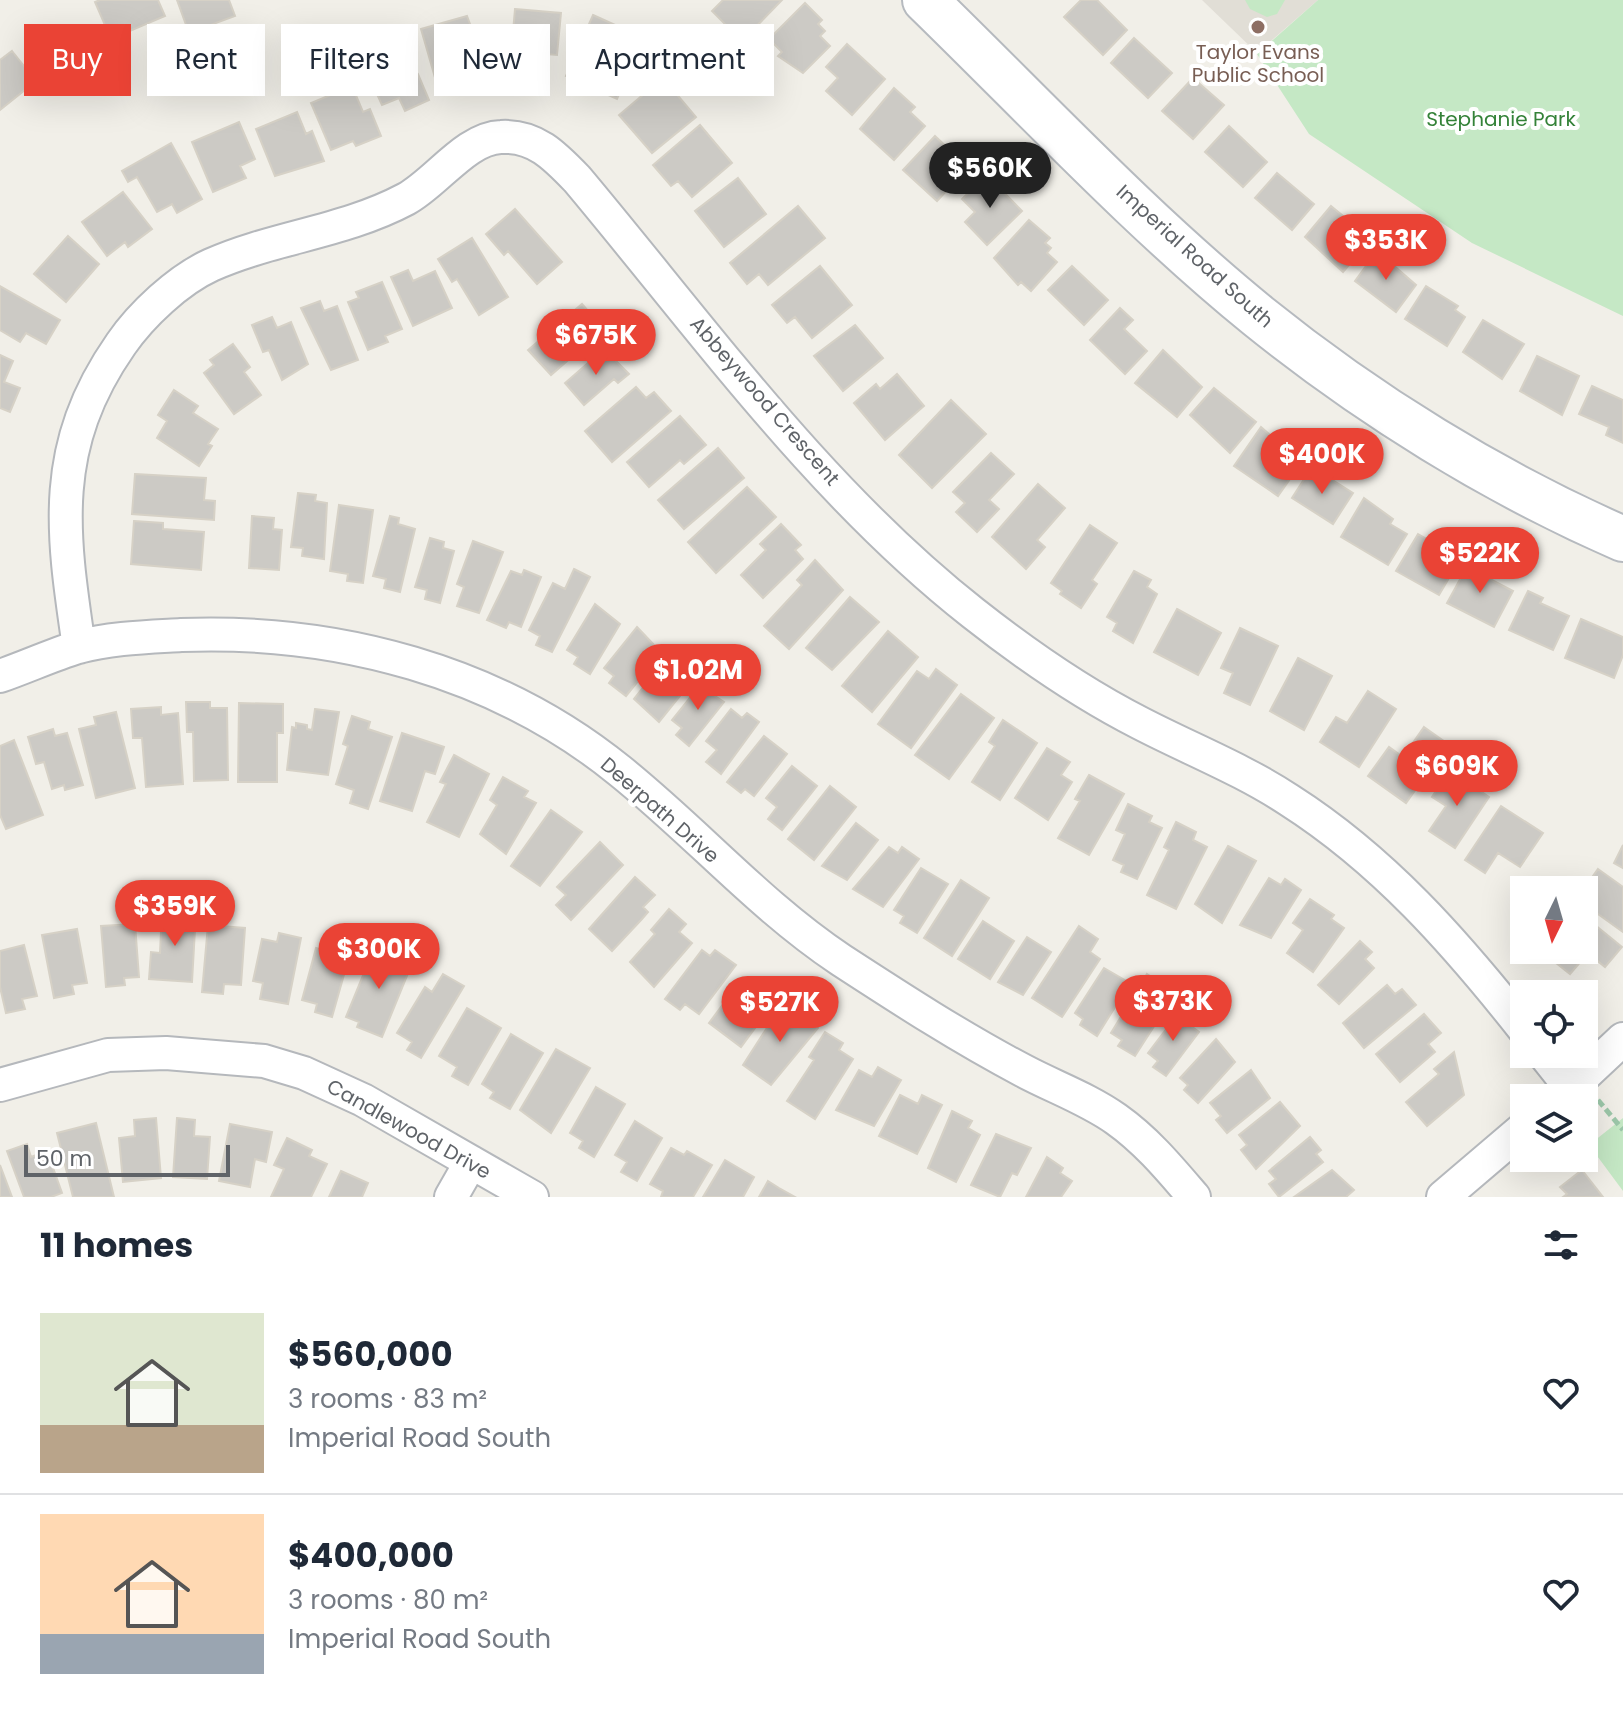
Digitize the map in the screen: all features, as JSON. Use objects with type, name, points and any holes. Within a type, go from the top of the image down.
[{"type":"street","name":"Imperial Road South","points":[[925,0],[1188,256],[1260,317],[1405,421],[1477,467],[1571,517],[1623,539]]},
{"type":"street","name":"Abbeywood Crescent","points":[[79,647],[64,544],[64,502],[71,458],[99,380],[143,317],[209,266],[363,219],[408,198],[473,148],[497,137],[524,138],[551,152],[577,179],[791,435],[860,511],[916,565],[995,630],[1088,694],[1288,798],[1347,839],[1396,883],[1462,951],[1510,1011]]},
{"type":"street","name":"Deerpath Drive","points":[[0,676],[79,647],[149,637],[219,634],[301,639],[373,652],[432,668],[490,691],[557,727],[620,771],[751,891],[829,952],[931,1019],[1115,1118],[1155,1152],[1194,1197]]},
{"type":"street","points":[[1576,1084],[1623,1039]]},
{"type":"street","name":"Candlewood Drive","points":[[0,1085],[108,1055],[166,1053],[264,1061],[304,1073],[363,1100],[532,1197]]},
{"type":"street","points":[[1555,1068],[1567,1084]]},
{"type":"street","points":[[1443,1197],[1510,1140]]},
{"type":"street","points":[[451,1197],[471,1162]]},
{"type":"path","points":[[1598,1110],[1623,1130]]},
{"type":"shaded area","name":"Taylor Evans Public School","points":[[1202,0],[1318,0],[1257,53]]},
{"type":"green space","points":[[1245,0],[1285,0],[1277,14],[1267,17],[1250,9]]},
{"type":"green space","name":"Stephanie Park","points":[[1318,0],[1623,0],[1623,316],[1472,243],[1309,134],[1257,54]]},
{"type":"green space","points":[[1623,1118],[1623,1191],[1598,1157],[1598,1138]]},
{"type":"building","points":[[158,0],[165,16],[131,30],[131,24],[105,24],[95,2]]},
{"type":"building","points":[[177,0],[229,0],[235,16],[213,24],[186,24]]},
{"type":"building","points":[[723,0],[782,0],[759,24],[725,24],[712,11]]},
{"type":"building","points":[[1081,0],[1097,0],[1127,30],[1103,55],[1064,17]]},
{"type":"building","points":[[805,3],[822,20],[818,24],[825,31],[820,36],[830,46],[803,73],[778,56],[782,52],[774,44],[774,34]]},
{"type":"building","points":[[515,9],[561,13],[557,55],[550,54],[550,24],[514,24]]},
{"type":"building","points":[[593,15],[613,24],[589,24]]},
{"type":"building","points":[[467,16],[470,24],[439,24]]},
{"type":"building","points":[[434,25],[434,74],[421,29]]},
{"type":"building","points":[[1134,38],[1172,73],[1148,98],[1111,63]]},
{"type":"building","points":[[847,44],[885,79],[852,115],[826,91],[838,78],[826,67]]},
{"type":"building","points":[[12,51],[24,66],[24,91],[0,110],[0,60]]},
{"type":"building","points":[[418,74],[429,100],[405,111],[399,98],[382,105],[378,96],[418,96]]},
{"type":"building","points":[[1193,78],[1224,105],[1193,139],[1162,111]]},
{"type":"building","points":[[894,88],[915,107],[910,112],[925,126],[894,160],[860,129]]},
{"type":"building","points":[[328,96],[356,96],[363,112],[370,109],[381,136],[356,146],[353,141],[331,150],[311,103]]},
{"type":"building","points":[[642,96],[678,96],[696,117],[652,153],[619,115]]},
{"type":"building","points":[[297,112],[306,134],[312,131],[324,161],[275,176],[256,129]]},
{"type":"building","points":[[239,122],[255,159],[240,166],[246,178],[213,192],[192,142]]},
{"type":"building","points":[[700,125],[732,163],[692,197],[678,181],[671,186],[653,165]]},
{"type":"building","points":[[1229,126],[1267,162],[1243,187],[1205,152]]},
{"type":"building","points":[[935,136],[952,152],[956,147],[972,163],[937,201],[903,170]]},
{"type":"building","points":[[171,143],[202,199],[177,213],[172,204],[157,212],[137,177],[128,182],[122,171]]},
{"type":"building","points":[[1277,173],[1314,204],[1292,230],[1255,198]]},
{"type":"building","points":[[987,175],[1022,211],[987,245],[965,222],[975,212],[962,199]]},
{"type":"building","points":[[738,178],[766,214],[724,247],[695,211]]},
{"type":"building","points":[[123,192],[152,229],[128,247],[125,242],[107,256],[82,222]]},
{"type":"building","points":[[798,206],[825,238],[768,285],[759,274],[747,284],[730,263]]},
{"type":"building","points":[[1331,206],[1371,239],[1343,272],[1305,237]]},
{"type":"building","points":[[515,209],[562,262],[537,284],[508,251],[504,255],[486,234]]},
{"type":"building","points":[[1029,220],[1050,238],[1045,243],[1051,248],[1047,253],[1057,262],[1031,291],[1021,282],[1018,285],[994,258]]},
{"type":"building","points":[[68,236],[99,264],[66,302],[34,274]]},
{"type":"building","points":[[472,238],[508,297],[479,315],[457,279],[452,282],[438,259]]},
{"type":"building","points":[[1377,251],[1416,285],[1396,312],[1355,281]]},
{"type":"building","points":[[820,266],[852,305],[812,338],[795,317],[787,323],[772,305]]},
{"type":"building","points":[[1072,266],[1108,300],[1084,325],[1048,290]]},
{"type":"building","points":[[408,270],[413,281],[435,271],[452,308],[413,326],[391,277]]},
{"type":"building","points":[[382,282],[402,329],[385,336],[388,342],[368,350],[348,302],[359,298],[356,292]]},
{"type":"building","points":[[0,286],[60,320],[46,344],[26,333],[20,342],[0,330]]},
{"type":"building","points":[[1426,286],[1458,306],[1455,310],[1465,317],[1447,346],[1405,319]]},
{"type":"building","points":[[320,301],[324,311],[337,306],[358,360],[331,370],[301,308]]},
{"type":"building","points":[[582,304],[607,333],[585,352],[582,348],[551,375],[528,350]]},
{"type":"building","points":[[1120,308],[1133,320],[1124,329],[1147,351],[1125,374],[1090,340]]},
{"type":"building","points":[[272,317],[277,328],[291,322],[308,364],[282,380],[269,350],[263,352],[252,325]]},
{"type":"building","points":[[1483,320],[1524,344],[1502,379],[1463,352]]},
{"type":"building","points":[[855,325],[883,358],[843,391],[814,356]]},
{"type":"building","points":[[233,344],[250,367],[244,372],[261,395],[234,414],[204,373],[214,365],[210,360]]},
{"type":"building","points":[[604,349],[629,374],[618,383],[614,379],[584,405],[565,383]]},
{"type":"building","points":[[1163,350],[1202,387],[1177,417],[1135,383]]},
{"type":"building","points":[[0,355],[13,361],[4,382],[20,388],[10,412],[0,408]]},
{"type":"building","points":[[1537,356],[1579,376],[1562,415],[1520,391]]},
{"type":"building","points":[[897,374],[924,406],[885,440],[854,403],[876,384],[880,389]]},
{"type":"building","points":[[1592,386],[1623,400],[1623,443],[1606,435],[1609,427],[1579,414]]},
{"type":"building","points":[[636,387],[646,398],[654,392],[671,411],[612,462],[585,431]]},
{"type":"building","points":[[1214,388],[1256,422],[1230,453],[1190,415]]},
{"type":"building","points":[[174,390],[198,406],[193,413],[218,429],[208,444],[212,446],[199,466],[157,438],[167,421],[158,415]]},
{"type":"building","points":[[951,400],[986,434],[932,488],[899,455]]},
{"type":"building","points":[[680,416],[706,445],[684,464],[680,460],[649,487],[627,462]]},
{"type":"building","points":[[1261,427],[1286,449],[1282,454],[1299,466],[1278,496],[1234,466]]},
{"type":"building","points":[[718,448],[744,478],[684,529],[658,500]]},
{"type":"building","points":[[991,453],[1014,474],[989,500],[999,509],[977,532],[956,512],[965,503],[953,492]]},
{"type":"building","points":[[1312,467],[1353,493],[1333,524],[1292,498]]},
{"type":"building","points":[[135,474],[206,478],[204,500],[215,501],[214,520],[132,514]]},
{"type":"building","points":[[1038,484],[1065,508],[1037,540],[1045,547],[1026,569],[992,537]]},
{"type":"building","points":[[747,487],[776,517],[716,573],[688,542]]},
{"type":"building","points":[[298,493],[316,495],[315,501],[327,503],[324,559],[302,556],[303,548],[291,547]]},
{"type":"building","points":[[1364,498],[1393,519],[1390,524],[1407,534],[1388,565],[1341,537]]},
{"type":"building","points":[[339,505],[373,510],[363,583],[347,581],[348,574],[330,571]]},
{"type":"building","points":[[252,516],[274,518],[273,529],[282,530],[279,570],[249,568]]},
{"type":"building","points":[[390,516],[399,518],[398,524],[415,529],[400,592],[384,588],[386,579],[373,576]]},
{"type":"building","points":[[134,521],[163,523],[163,529],[204,532],[201,570],[131,564]]},
{"type":"building","points":[[781,524],[801,545],[795,550],[803,559],[763,598],[741,575],[766,550],[760,544]]},
{"type":"building","points":[[1090,525],[1117,543],[1092,580],[1097,584],[1081,608],[1060,594],[1062,591],[1051,583]]},
{"type":"building","points":[[1418,534],[1432,542],[1427,549],[1456,566],[1439,595],[1396,571]]},
{"type":"building","points":[[430,538],[444,542],[443,548],[454,551],[440,603],[425,599],[427,590],[415,587]]},
{"type":"building","points":[[473,541],[503,552],[479,613],[457,606],[464,587],[457,584]]},
{"type":"building","points":[[815,560],[843,590],[789,649],[764,626],[802,585],[797,580]]},
{"type":"building","points":[[1470,561],[1489,571],[1486,577],[1513,591],[1494,627],[1447,603]]},
{"type":"building","points":[[574,569],[590,577],[552,652],[536,645],[540,636],[529,630],[553,583],[565,589]]},
{"type":"building","points":[[524,570],[541,577],[521,627],[509,622],[506,628],[487,620],[511,571],[522,575]]},
{"type":"building","points":[[1134,571],[1151,580],[1147,587],[1157,594],[1133,643],[1113,631],[1117,623],[1107,617]]},
{"type":"building","points":[[1528,591],[1543,598],[1540,603],[1569,616],[1553,650],[1509,630]]},
{"type":"building","points":[[850,597],[879,622],[832,670],[806,648]]},
{"type":"building","points":[[595,604],[620,624],[590,674],[574,664],[578,657],[567,650]]},
{"type":"building","points":[[1177,609],[1221,633],[1198,675],[1154,652]]},
{"type":"building","points":[[1581,619],[1623,637],[1623,655],[1614,678],[1565,658]]},
{"type":"building","points":[[637,627],[658,649],[643,667],[647,670],[626,696],[609,683],[614,676],[604,668]]},
{"type":"building","points":[[1240,628],[1278,646],[1250,705],[1224,693],[1233,673],[1221,668]]},
{"type":"building","points":[[888,631],[918,657],[872,712],[842,686]]},
{"type":"building","points":[[669,655],[696,676],[659,722],[634,699]]},
{"type":"building","points":[[1298,658],[1332,676],[1304,730],[1270,711]]},
{"type":"building","points":[[936,669],[957,685],[911,748],[878,724],[917,671],[929,679]]},
{"type":"building","points":[[705,679],[719,690],[715,696],[724,702],[689,746],[676,735],[682,728],[672,720]]},
{"type":"building","points":[[1368,691],[1396,709],[1359,767],[1320,742],[1336,717],[1347,723]]},
{"type":"building","points":[[961,694],[994,718],[949,779],[915,755]]},
{"type":"building","points":[[186,702],[210,702],[210,708],[227,708],[228,780],[194,781],[193,732],[187,732]]},
{"type":"building","points":[[239,703],[283,704],[283,733],[277,733],[277,782],[238,782]]},
{"type":"building","points":[[161,707],[161,715],[178,713],[183,784],[146,787],[142,738],[133,738],[131,709]]},
{"type":"building","points":[[315,709],[339,712],[328,775],[287,770],[292,727],[296,728],[296,723],[307,725],[307,729],[312,730]]},
{"type":"building","points":[[731,709],[742,718],[747,713],[759,722],[721,774],[706,762],[717,750],[706,741]]},
{"type":"building","points":[[116,712],[135,788],[96,798],[79,729],[96,725],[94,717]]},
{"type":"building","points":[[352,716],[370,722],[368,729],[392,737],[368,809],[350,803],[354,790],[336,784],[348,746],[343,744]]},
{"type":"building","points":[[1003,720],[1037,743],[1000,800],[972,782],[995,746],[989,742]]},
{"type":"building","points":[[1424,727],[1448,744],[1406,803],[1368,776],[1389,747],[1403,757]]},
{"type":"building","points":[[53,729],[55,736],[67,733],[83,785],[65,790],[64,785],[52,789],[44,762],[36,764],[28,737]]},
{"type":"building","points":[[402,733],[444,747],[435,774],[425,771],[412,811],[380,801]]},
{"type":"building","points":[[764,736],[787,754],[754,796],[745,789],[741,793],[727,782]]},
{"type":"building","points":[[14,740],[43,815],[6,829],[0,815],[0,746]]},
{"type":"building","points":[[1047,748],[1070,762],[1061,775],[1072,782],[1048,820],[1015,798]]},
{"type":"building","points":[[454,755],[489,774],[459,837],[427,822],[446,784],[440,782]]},
{"type":"building","points":[[792,766],[817,786],[782,830],[768,819],[777,807],[766,798]]},
{"type":"building","points":[[1450,770],[1489,797],[1455,848],[1429,831],[1446,806],[1432,797]]},
{"type":"building","points":[[1089,775],[1124,794],[1089,855],[1058,838],[1080,801],[1075,799]]},
{"type":"building","points":[[503,777],[528,791],[524,797],[536,803],[506,854],[480,834],[497,805],[490,800]]},
{"type":"building","points":[[830,786],[856,807],[814,860],[788,839]]},
{"type":"building","points":[[1128,804],[1152,816],[1149,822],[1162,828],[1137,879],[1121,872],[1124,865],[1113,860],[1125,834],[1116,830]]},
{"type":"building","points":[[1501,806],[1543,833],[1520,867],[1498,853],[1485,873],[1465,860]]},
{"type":"building","points":[[551,810],[582,832],[540,886],[511,866]]},
{"type":"building","points":[[1176,822],[1196,832],[1193,840],[1207,847],[1176,909],[1147,895],[1169,850],[1164,847]]},
{"type":"building","points":[[856,823],[878,840],[847,880],[822,866]]},
{"type":"building","points":[[600,842],[623,865],[571,920],[556,905],[566,895],[557,887]]},
{"type":"building","points":[[1623,845],[1623,868],[1614,863]]},
{"type":"building","points":[[1228,846],[1256,861],[1222,923],[1195,904]]},
{"type":"building","points":[[889,847],[898,853],[902,847],[919,859],[883,907],[853,889]]},
{"type":"building","points":[[921,868],[948,884],[917,933],[900,923],[904,916],[894,910]]},
{"type":"building","points":[[1598,869],[1623,887],[1623,932],[1598,914],[1598,876],[1593,876]]},
{"type":"building","points":[[635,877],[655,895],[643,907],[648,912],[612,951],[589,929]]},
{"type":"building","points":[[1269,878],[1281,885],[1285,879],[1301,890],[1271,938],[1240,925]]},
{"type":"building","points":[[961,880],[989,898],[952,956],[924,938]]},
{"type":"building","points":[[1310,899],[1334,915],[1331,919],[1344,928],[1313,972],[1287,953],[1303,930],[1293,923]]},
{"type":"building","points":[[669,909],[686,924],[679,932],[692,943],[654,987],[630,962],[655,934],[651,930]]},
{"type":"building","points":[[162,910],[196,912],[192,982],[149,979],[151,952],[160,953]]},
{"type":"building","points":[[983,921],[1014,941],[990,979],[958,959]]},
{"type":"building","points":[[135,924],[139,977],[124,978],[125,985],[106,987],[101,926]]},
{"type":"building","points":[[208,925],[245,928],[241,985],[224,984],[223,994],[202,992]]},
{"type":"building","points":[[1079,926],[1098,939],[1090,952],[1100,959],[1062,1017],[1032,998]]},
{"type":"building","points":[[1598,927],[1622,947],[1605,967],[1598,961]]},
{"type":"building","points":[[77,929],[87,983],[72,985],[74,994],[54,998],[42,935]]},
{"type":"building","points":[[279,933],[301,938],[288,1004],[260,999],[263,983],[253,981],[262,939],[277,942]]},
{"type":"building","points":[[1027,937],[1051,952],[1023,995],[998,982]]},
{"type":"building","points":[[1360,941],[1372,952],[1365,959],[1374,968],[1339,1004],[1318,985]]},
{"type":"building","points":[[24,945],[37,996],[22,999],[25,1009],[6,1013],[0,987],[0,951]]},
{"type":"building","points":[[375,946],[413,961],[382,1037],[357,1027],[359,1022],[346,1017]]},
{"type":"building","points":[[316,948],[349,957],[332,1017],[315,1012],[317,1004],[302,1000]]},
{"type":"building","points":[[702,950],[710,956],[715,950],[736,965],[699,1014],[685,1004],[680,1010],[665,999]]},
{"type":"building","points":[[1557,964],[1579,964],[1570,974]]},
{"type":"building","points":[[1104,968],[1130,983],[1097,1036],[1080,1025],[1083,1019],[1075,1013]]},
{"type":"building","points":[[443,974],[464,986],[421,1058],[407,1050],[412,1042],[397,1033],[425,987],[432,992]]},
{"type":"building","points":[[1147,974],[1176,992],[1135,1056],[1118,1046],[1122,1040],[1111,1033]]},
{"type":"building","points":[[756,982],[777,998],[741,1047],[709,1023],[739,983],[749,991]]},
{"type":"building","points":[[1387,985],[1395,994],[1402,989],[1416,1005],[1364,1048],[1343,1023]]},
{"type":"building","points":[[783,1003],[818,1028],[771,1085],[743,1065]]},
{"type":"building","points":[[467,1008],[501,1028],[468,1085],[452,1076],[457,1067],[439,1056]]},
{"type":"building","points":[[1180,1011],[1194,1022],[1191,1026],[1199,1032],[1166,1076],[1153,1067],[1158,1061],[1148,1053]]},
{"type":"building","points":[[1424,1014],[1441,1033],[1428,1044],[1435,1052],[1400,1082],[1376,1054]]},
{"type":"building","points":[[825,1032],[843,1043],[839,1050],[853,1059],[815,1119],[787,1101],[814,1060],[809,1057]]},
{"type":"building","points":[[511,1034],[543,1053],[510,1109],[490,1098],[494,1092],[482,1084]]},
{"type":"building","points":[[1216,1039],[1235,1062],[1198,1103],[1184,1090],[1188,1085],[1180,1078]]},
{"type":"building","points":[[556,1049],[590,1068],[551,1133],[520,1110]]},
{"type":"building","points":[[1454,1052],[1464,1095],[1427,1126],[1406,1102],[1439,1074],[1434,1069]]},
{"type":"building","points":[[878,1067],[901,1080],[874,1126],[836,1110],[859,1070],[872,1077]]},
{"type":"building","points":[[1251,1070],[1270,1098],[1227,1133],[1216,1120],[1221,1116],[1210,1103]]},
{"type":"building","points":[[596,1087],[625,1104],[594,1157],[579,1148],[583,1141],[570,1133]]},
{"type":"building","points":[[900,1095],[918,1104],[922,1095],[942,1105],[917,1154],[879,1136]]},
{"type":"building","points":[[1280,1102],[1300,1126],[1256,1169],[1241,1150],[1247,1145],[1239,1135]]},
{"type":"building","points":[[952,1111],[972,1121],[968,1128],[980,1135],[956,1182],[928,1168]]},
{"type":"building","points":[[156,1118],[161,1178],[123,1182],[119,1138],[135,1136],[134,1120]]},
{"type":"building","points":[[177,1118],[195,1120],[194,1136],[210,1137],[207,1179],[173,1177]]},
{"type":"building","points":[[635,1121],[662,1138],[637,1181],[621,1172],[627,1162],[615,1155]]},
{"type":"building","points":[[96,1123],[114,1197],[73,1197],[57,1133]]},
{"type":"building","points":[[230,1124],[272,1132],[266,1162],[255,1159],[250,1187],[219,1181]]},
{"type":"building","points":[[996,1134],[1031,1148],[1017,1175],[1012,1173],[1000,1197],[971,1185]]},
{"type":"building","points":[[1310,1137],[1321,1150],[1316,1154],[1323,1162],[1279,1197],[1269,1184],[1276,1179],[1269,1171]]},
{"type":"building","points":[[287,1138],[312,1150],[309,1156],[327,1164],[311,1197],[271,1197],[284,1169],[274,1165]]},
{"type":"building","points":[[27,1144],[31,1157],[47,1151],[62,1193],[51,1197],[24,1197],[7,1151]]},
{"type":"building","points":[[671,1148],[684,1155],[687,1151],[712,1165],[693,1197],[661,1197],[663,1191],[650,1184]]},
{"type":"building","points":[[1047,1157],[1063,1168],[1060,1173],[1072,1181],[1061,1197],[1026,1197]]},
{"type":"building","points":[[725,1160],[754,1177],[743,1197],[703,1197]]},
{"type":"building","points":[[0,1165],[12,1197],[0,1197]]},
{"type":"building","points":[[1332,1170],[1354,1190],[1346,1197],[1294,1197]]},
{"type":"building","points":[[341,1171],[368,1183],[362,1197],[329,1197]]},
{"type":"building","points":[[1584,1172],[1603,1197],[1563,1197],[1567,1194],[1560,1187]]},
{"type":"building","points":[[768,1181],[779,1188],[795,1197],[759,1197]]},
{"type":"place","name":"Taylor Evans Public School","points":[[1258,27]]}]
